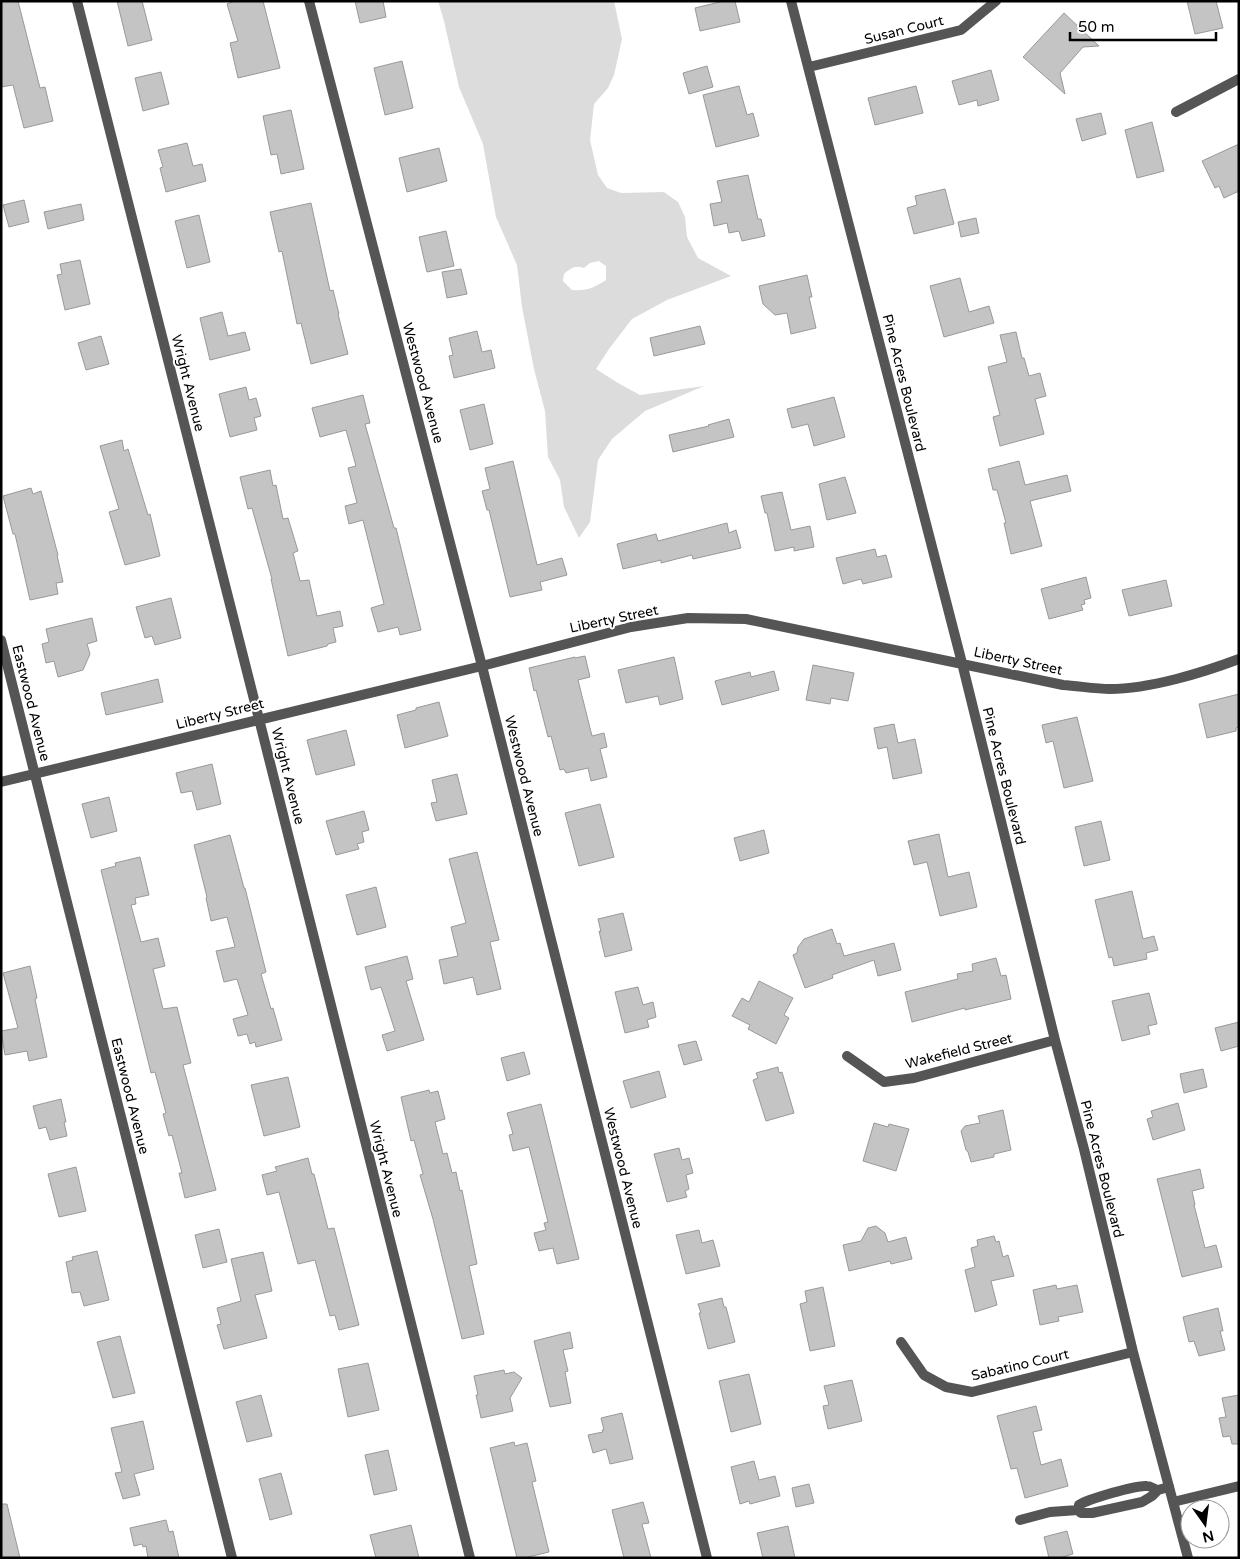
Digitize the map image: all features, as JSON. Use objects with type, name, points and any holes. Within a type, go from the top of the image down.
[{"type":"street","name":"Wright Avenue","points":[[77,1],[470,1558]]},
{"type":"street","name":"Westwood Avenue","points":[[309,1],[482,666],[707,1558]]},
{"type":"street","name":"Pine Acres Boulevard","points":[[792,1],[962,663],[1133,1352],[1188,1558]]},
{"type":"street","name":"Susan Court","points":[[809,68],[961,30],[996,1]]},
{"type":"street","points":[[1176,112],[1239,79]]},
{"type":"street","name":"Liberty Street","points":[[1,782],[259,718],[482,666],[631,627],[688,618],[746,618],[1064,685],[1111,689],[1155,684],[1239,659]]},
{"type":"street","name":"Eastwood Avenue","points":[[1,640],[232,1558]]},
{"type":"street","name":"Wakefield Street","points":[[847,1056],[884,1082],[914,1078],[1055,1040]]},
{"type":"street","name":"Sabatino Court","points":[[901,1342],[924,1375],[946,1387],[972,1392],[1133,1352]]},
{"type":"street","points":[[1078,1510],[1079,1505],[1088,1500],[1138,1487],[1148,1486],[1158,1490]]},
{"type":"street","points":[[1173,1502],[1239,1486]]},
{"type":"street","points":[[1020,1520],[1050,1512],[1078,1510],[1081,1513],[1092,1514],[1142,1502],[1158,1490],[1169,1487]]},
{"type":"shaded area","points":[[438,1],[614,1],[622,39],[614,75],[608,88],[594,104],[590,140],[598,175],[607,188],[621,193],[664,192],[678,202],[685,217],[687,237],[698,258],[731,276],[667,300],[632,319],[596,369],[640,395],[704,386],[645,411],[612,439],[598,460],[590,522],[579,538],[564,507],[560,480],[548,457],[545,411],[534,369],[522,307],[517,265],[496,217],[483,144],[459,87]],"holes":[[[599,261],[606,266],[606,280],[590,288],[572,290],[563,281],[564,274],[573,268],[584,268],[590,263]]]},
{"type":"building","points":[[1,1],[18,1],[40,88],[45,87],[53,121],[24,128],[13,85],[1,87]]},
{"type":"building","points":[[117,1],[142,1],[152,40],[128,46]]},
{"type":"building","points":[[235,1],[263,1],[280,68],[238,78],[230,43],[238,41],[227,4]]},
{"type":"building","points":[[355,1],[383,1],[386,17],[360,23]]},
{"type":"building","points":[[724,1],[735,1],[740,22],[700,31],[695,8]]},
{"type":"building","points":[[1187,1],[1216,1],[1223,28],[1195,34]]},
{"type":"building","points":[[1064,13],[1099,46],[1083,47],[1060,73],[1065,94],[1023,57]]},
{"type":"building","points":[[402,61],[413,108],[385,115],[374,68]]},
{"type":"building","points":[[707,66],[713,87],[689,94],[683,73]]},
{"type":"building","points":[[991,70],[999,100],[978,106],[977,100],[959,105],[952,81]]},
{"type":"building","points":[[161,72],[169,104],[143,111],[135,78]]},
{"type":"building","points":[[739,86],[747,115],[753,113],[759,136],[716,147],[703,95]]},
{"type":"building","points":[[916,86],[923,113],[875,125],[868,98]]},
{"type":"building","points":[[291,110],[304,169],[281,174],[277,154],[271,155],[263,116]]},
{"type":"building","points":[[1101,113],[1106,134],[1082,141],[1076,119]]},
{"type":"building","points":[[1152,122],[1164,171],[1137,178],[1125,130]]},
{"type":"building","points":[[187,143],[193,166],[202,164],[206,181],[166,192],[160,168],[163,167],[158,150]]},
{"type":"building","points":[[1239,144],[1239,191],[1224,198],[1219,186],[1215,188],[1202,161]]},
{"type":"building","points":[[439,148],[447,181],[407,192],[399,158]]},
{"type":"building","points":[[748,175],[758,219],[761,219],[765,236],[742,241],[739,231],[729,233],[727,223],[714,226],[710,204],[722,202],[717,181]]},
{"type":"building","points":[[945,189],[954,224],[914,234],[907,208],[917,205],[915,196]]},
{"type":"building","points":[[24,200],[29,222],[9,227],[3,205]]},
{"type":"building","points":[[311,203],[330,291],[333,290],[348,354],[311,364],[301,323],[297,324],[282,251],[279,252],[270,212]]},
{"type":"building","points":[[81,204],[84,220],[48,229],[44,212]]},
{"type":"building","points":[[199,215],[210,262],[187,268],[175,221]]},
{"type":"building","points":[[976,218],[979,233],[961,237],[958,222]]},
{"type":"building","points":[[446,231],[454,266],[427,272],[419,237]]},
{"type":"building","points":[[80,260],[90,304],[65,310],[57,275],[62,274],[60,264]]},
{"type":"building","points":[[461,269],[467,294],[447,298],[442,272]]},
{"type":"building","points":[[807,275],[812,297],[809,297],[816,328],[791,334],[787,313],[775,315],[763,304],[759,286]]},
{"type":"building","points":[[960,278],[969,312],[989,306],[994,323],[944,337],[930,286]]},
{"type":"building","points":[[222,312],[228,336],[245,332],[250,350],[210,360],[200,318]]},
{"type":"building","points":[[700,326],[705,344],[654,356],[650,338]]},
{"type":"building","points":[[477,331],[482,352],[491,350],[495,368],[454,378],[449,356],[453,355],[449,338]]},
{"type":"building","points":[[1016,332],[1022,358],[1024,358],[1029,376],[1040,373],[1046,396],[1035,399],[1044,434],[1000,446],[993,417],[1000,415],[988,367],[1007,362],[1000,335]]},
{"type":"building","points":[[101,336],[109,364],[86,370],[78,343]]},
{"type":"building","points":[[246,387],[249,400],[256,398],[261,416],[254,418],[257,430],[230,437],[219,394]]},
{"type":"building","points":[[363,395],[370,423],[365,424],[394,528],[396,528],[421,630],[400,635],[398,627],[378,632],[371,608],[384,604],[363,520],[349,524],[345,506],[357,503],[348,468],[356,466],[346,430],[320,437],[312,408]]},
{"type":"building","points":[[834,397],[845,437],[814,446],[808,424],[792,428],[787,409]]},
{"type":"building","points":[[484,404],[493,444],[470,450],[460,410]]},
{"type":"building","points":[[729,419],[734,437],[673,452],[669,435],[709,426]]},
{"type":"building","points":[[122,440],[124,451],[128,449],[148,515],[150,514],[160,556],[125,565],[109,512],[119,509],[100,446]]},
{"type":"building","points":[[513,461],[537,565],[562,558],[567,575],[540,582],[542,590],[510,597],[489,510],[487,510],[482,491],[490,489],[485,468]]},
{"type":"building","points":[[1019,461],[1025,485],[1067,475],[1071,491],[1030,501],[1042,546],[1011,554],[1004,523],[1006,523],[997,490],[993,490],[988,469]]},
{"type":"building","points":[[270,470],[273,486],[276,485],[283,519],[288,518],[298,551],[293,553],[300,581],[309,580],[317,616],[340,611],[343,626],[333,628],[336,642],[288,656],[272,579],[252,508],[248,509],[240,477]]},
{"type":"building","points":[[845,477],[856,513],[827,520],[819,484]]},
{"type":"building","points":[[31,488],[33,494],[41,491],[63,582],[56,583],[58,594],[30,600],[15,534],[13,534],[3,496]]},
{"type":"building","points":[[782,492],[791,530],[810,526],[814,547],[794,551],[794,547],[775,551],[767,513],[765,513],[761,496]]},
{"type":"building","points":[[727,523],[729,533],[736,530],[741,548],[693,559],[692,555],[661,563],[661,560],[623,569],[617,544],[656,534],[658,541]]},
{"type":"building","points":[[875,549],[877,557],[886,555],[892,577],[863,584],[861,579],[843,584],[836,558]]},
{"type":"building","points":[[1086,577],[1091,598],[1084,600],[1085,604],[1081,605],[1083,610],[1049,619],[1041,589]]},
{"type":"building","points":[[1166,580],[1172,606],[1129,616],[1122,590]]},
{"type":"building","points":[[171,598],[181,638],[155,645],[152,636],[145,638],[136,607]]},
{"type":"building","points":[[92,618],[97,641],[87,644],[90,654],[83,670],[58,677],[54,661],[46,663],[42,644],[49,642],[46,629]]},
{"type":"building","points":[[585,656],[590,677],[578,680],[592,736],[604,733],[607,747],[600,749],[607,777],[591,781],[588,768],[566,773],[564,769],[560,770],[551,736],[548,737],[536,690],[534,691],[529,668]]},
{"type":"building","points":[[674,657],[683,699],[660,705],[658,696],[626,703],[618,670]]},
{"type":"building","points":[[813,665],[854,673],[848,701],[831,698],[830,704],[806,700]]},
{"type":"building","points":[[774,671],[779,690],[722,705],[715,681],[750,672],[751,677]]},
{"type":"building","points":[[158,679],[163,702],[106,715],[101,693]]},
{"type":"building","points":[[1239,694],[1239,727],[1236,728],[1236,731],[1207,738],[1199,704]]},
{"type":"building","points":[[439,702],[448,736],[405,748],[397,715]]},
{"type":"building","points":[[1077,717],[1093,781],[1064,788],[1053,741],[1046,743],[1042,725]]},
{"type":"building","points":[[894,724],[898,743],[915,739],[922,773],[893,779],[887,747],[878,749],[874,728]]},
{"type":"building","points":[[346,730],[355,765],[316,775],[307,740]]},
{"type":"building","points":[[212,764],[221,804],[197,810],[192,791],[181,793],[176,773]]},
{"type":"building","points":[[457,774],[467,814],[436,821],[431,803],[437,802],[432,780]]},
{"type":"building","points":[[109,797],[117,831],[91,838],[82,804]]},
{"type":"building","points":[[600,804],[614,857],[579,866],[565,813]]},
{"type":"building","points":[[364,811],[369,830],[362,832],[364,842],[357,844],[359,849],[336,855],[326,821]]},
{"type":"building","points":[[1101,821],[1110,860],[1084,866],[1075,827]]},
{"type":"building","points":[[764,830],[769,853],[740,861],[734,838]]},
{"type":"building","points":[[939,834],[948,877],[969,872],[977,907],[940,916],[927,862],[914,865],[908,841]]},
{"type":"building","points":[[230,835],[266,972],[261,974],[282,1040],[256,1047],[255,1042],[250,1044],[247,1034],[238,1036],[233,1019],[248,1015],[237,979],[224,982],[216,951],[235,947],[227,917],[211,921],[194,845]]},
{"type":"building","points":[[477,852],[499,940],[490,942],[501,989],[477,995],[473,977],[444,984],[439,960],[458,956],[451,927],[466,923],[449,859]]},
{"type":"building","points":[[140,857],[149,895],[135,898],[136,904],[131,905],[141,942],[158,938],[165,966],[153,969],[163,1009],[177,1007],[191,1063],[183,1065],[216,1190],[185,1198],[179,1173],[182,1173],[172,1135],[169,1136],[163,1114],[166,1113],[155,1072],[151,1073],[101,870],[116,866],[115,863]]},
{"type":"building","points":[[376,887],[386,927],[357,935],[346,895]]},
{"type":"building","points":[[1132,891],[1143,939],[1154,936],[1158,950],[1146,953],[1147,959],[1114,966],[1112,957],[1109,958],[1095,900]]},
{"type":"building","points":[[623,913],[632,950],[605,957],[598,919]]},
{"type":"building","points":[[832,929],[837,944],[840,943],[844,956],[894,943],[901,970],[878,976],[874,960],[832,975],[833,978],[805,988],[793,955],[797,953],[798,947],[804,939]]},
{"type":"building","points":[[407,956],[413,979],[406,981],[424,1040],[387,1051],[382,1035],[395,1031],[381,987],[371,990],[365,967]]},
{"type":"building","points":[[996,958],[1001,976],[1006,975],[1011,999],[965,1010],[965,1008],[912,1022],[905,992],[958,979],[957,974],[973,971],[972,964]]},
{"type":"building","points":[[30,966],[47,1057],[29,1061],[27,1051],[5,1055],[1,1031],[18,1028],[3,973]]},
{"type":"building","points":[[759,981],[793,998],[784,1015],[789,1018],[776,1044],[748,1029],[750,1025],[732,1016],[742,998],[749,1002]]},
{"type":"building","points":[[638,987],[643,1005],[653,1002],[656,1017],[647,1020],[649,1027],[625,1033],[615,992]]},
{"type":"building","points":[[1149,993],[1157,1024],[1148,1026],[1150,1034],[1122,1041],[1112,1001]]},
{"type":"building","points":[[1239,1022],[1239,1046],[1221,1051],[1215,1028]]},
{"type":"building","points":[[696,1041],[702,1060],[684,1065],[678,1045]]},
{"type":"building","points":[[524,1052],[530,1074],[507,1081],[501,1058]]},
{"type":"building","points":[[778,1067],[779,1073],[782,1072],[794,1113],[766,1121],[753,1080],[758,1078],[756,1073]]},
{"type":"building","points":[[1203,1069],[1207,1087],[1184,1093],[1180,1074]]},
{"type":"building","points":[[659,1071],[666,1097],[631,1108],[623,1081]]},
{"type":"building","points":[[288,1077],[300,1127],[264,1136],[251,1085]]},
{"type":"building","points":[[429,1090],[430,1093],[438,1091],[445,1119],[435,1122],[443,1154],[447,1153],[452,1173],[456,1172],[460,1191],[462,1190],[477,1264],[469,1266],[484,1334],[462,1339],[433,1219],[420,1175],[423,1174],[414,1140],[411,1141],[401,1097]]},
{"type":"building","points":[[61,1099],[67,1136],[50,1140],[46,1127],[39,1129],[33,1106]]},
{"type":"building","points":[[1178,1103],[1185,1130],[1153,1140],[1147,1119],[1153,1117],[1151,1111]]},
{"type":"building","points":[[541,1104],[579,1259],[557,1264],[553,1248],[539,1251],[534,1233],[546,1230],[544,1223],[548,1222],[529,1147],[513,1151],[509,1135],[513,1134],[507,1113]]},
{"type":"building","points":[[1003,1110],[1011,1150],[994,1154],[994,1157],[971,1162],[961,1131],[965,1126],[980,1123],[978,1116]]},
{"type":"building","points":[[874,1123],[888,1127],[889,1124],[909,1129],[896,1171],[863,1161]]},
{"type":"building","points":[[679,1148],[682,1160],[689,1158],[693,1173],[686,1175],[689,1189],[685,1191],[687,1197],[667,1202],[654,1154]]},
{"type":"building","points":[[308,1158],[328,1229],[334,1228],[359,1325],[339,1330],[335,1315],[330,1316],[315,1260],[298,1264],[279,1192],[267,1195],[262,1175],[277,1171],[275,1167]]},
{"type":"building","points":[[76,1167],[86,1211],[59,1217],[48,1174]]},
{"type":"building","points":[[1200,1169],[1204,1188],[1192,1191],[1194,1205],[1205,1248],[1216,1245],[1222,1267],[1182,1277],[1157,1179]]},
{"type":"building","points":[[876,1226],[885,1233],[888,1242],[906,1237],[912,1259],[891,1264],[890,1261],[849,1271],[843,1245],[861,1241],[868,1228]]},
{"type":"building","points":[[219,1229],[227,1262],[203,1268],[195,1235]]},
{"type":"building","points":[[699,1230],[702,1243],[713,1240],[720,1266],[686,1274],[676,1235]]},
{"type":"building","points":[[994,1236],[996,1242],[999,1241],[1003,1257],[1008,1255],[1014,1276],[991,1281],[997,1305],[975,1312],[965,1270],[975,1267],[971,1248],[978,1246],[977,1240]]},
{"type":"building","points":[[97,1251],[109,1300],[84,1306],[80,1292],[72,1293],[66,1262],[73,1260],[72,1257]]},
{"type":"building","points":[[263,1252],[272,1291],[255,1295],[267,1338],[224,1349],[217,1325],[221,1324],[217,1308],[241,1301],[231,1259]]},
{"type":"building","points":[[1056,1285],[1057,1289],[1077,1285],[1083,1312],[1058,1317],[1059,1321],[1040,1325],[1033,1290]]},
{"type":"building","points":[[823,1287],[835,1346],[810,1351],[800,1304],[807,1302],[805,1291]]},
{"type":"building","points":[[722,1298],[735,1342],[708,1349],[698,1304]]},
{"type":"building","points":[[1218,1308],[1223,1331],[1220,1331],[1225,1350],[1199,1356],[1194,1341],[1189,1342],[1183,1317]]},
{"type":"building","points":[[570,1332],[573,1348],[563,1350],[568,1371],[565,1372],[571,1403],[550,1407],[534,1341]]},
{"type":"building","points":[[120,1336],[135,1393],[113,1398],[97,1342]]},
{"type":"building","points":[[368,1363],[379,1410],[348,1417],[338,1369]]},
{"type":"building","points":[[504,1370],[505,1374],[514,1372],[522,1378],[510,1398],[513,1411],[481,1418],[474,1376]]},
{"type":"building","points":[[749,1374],[761,1424],[731,1432],[719,1381]]},
{"type":"building","points":[[852,1380],[862,1421],[828,1429],[823,1406],[829,1405],[824,1386]]},
{"type":"building","points":[[261,1395],[272,1436],[247,1442],[236,1402]]},
{"type":"building","points":[[1239,1395],[1239,1444],[1232,1444],[1230,1436],[1223,1437],[1219,1418],[1226,1417],[1222,1398]]},
{"type":"building","points":[[1036,1406],[1042,1430],[1033,1432],[1041,1465],[1061,1459],[1068,1486],[1025,1498],[1017,1468],[1011,1469],[997,1416]]},
{"type":"building","points":[[622,1413],[633,1459],[610,1464],[606,1449],[593,1453],[588,1435],[603,1432],[601,1418]]},
{"type":"building","points":[[143,1421],[154,1469],[134,1474],[140,1495],[123,1499],[115,1473],[122,1472],[111,1428]]},
{"type":"building","points":[[514,1442],[515,1446],[527,1443],[536,1481],[532,1482],[549,1552],[524,1558],[517,1558],[490,1448]]},
{"type":"building","points":[[388,1450],[397,1490],[374,1495],[365,1455]]},
{"type":"building","points":[[754,1461],[759,1480],[775,1476],[780,1496],[750,1504],[749,1501],[740,1504],[731,1467]]},
{"type":"building","points":[[281,1473],[292,1514],[270,1520],[259,1479]]},
{"type":"building","points":[[809,1484],[814,1503],[796,1507],[792,1488]]},
{"type":"building","points":[[643,1502],[649,1523],[642,1524],[651,1558],[624,1558],[612,1510]]},
{"type":"building","points":[[1,1504],[7,1504],[20,1558],[1,1558]]},
{"type":"building","points":[[166,1520],[169,1532],[173,1531],[179,1558],[148,1558],[146,1546],[143,1547],[142,1544],[134,1546],[130,1528]]},
{"type":"building","points":[[411,1525],[419,1558],[376,1558],[370,1535]]},
{"type":"building","points":[[788,1526],[795,1558],[763,1558],[757,1533]]},
{"type":"building","points":[[1067,1531],[1073,1554],[1059,1558],[1049,1558],[1044,1537]]}]
